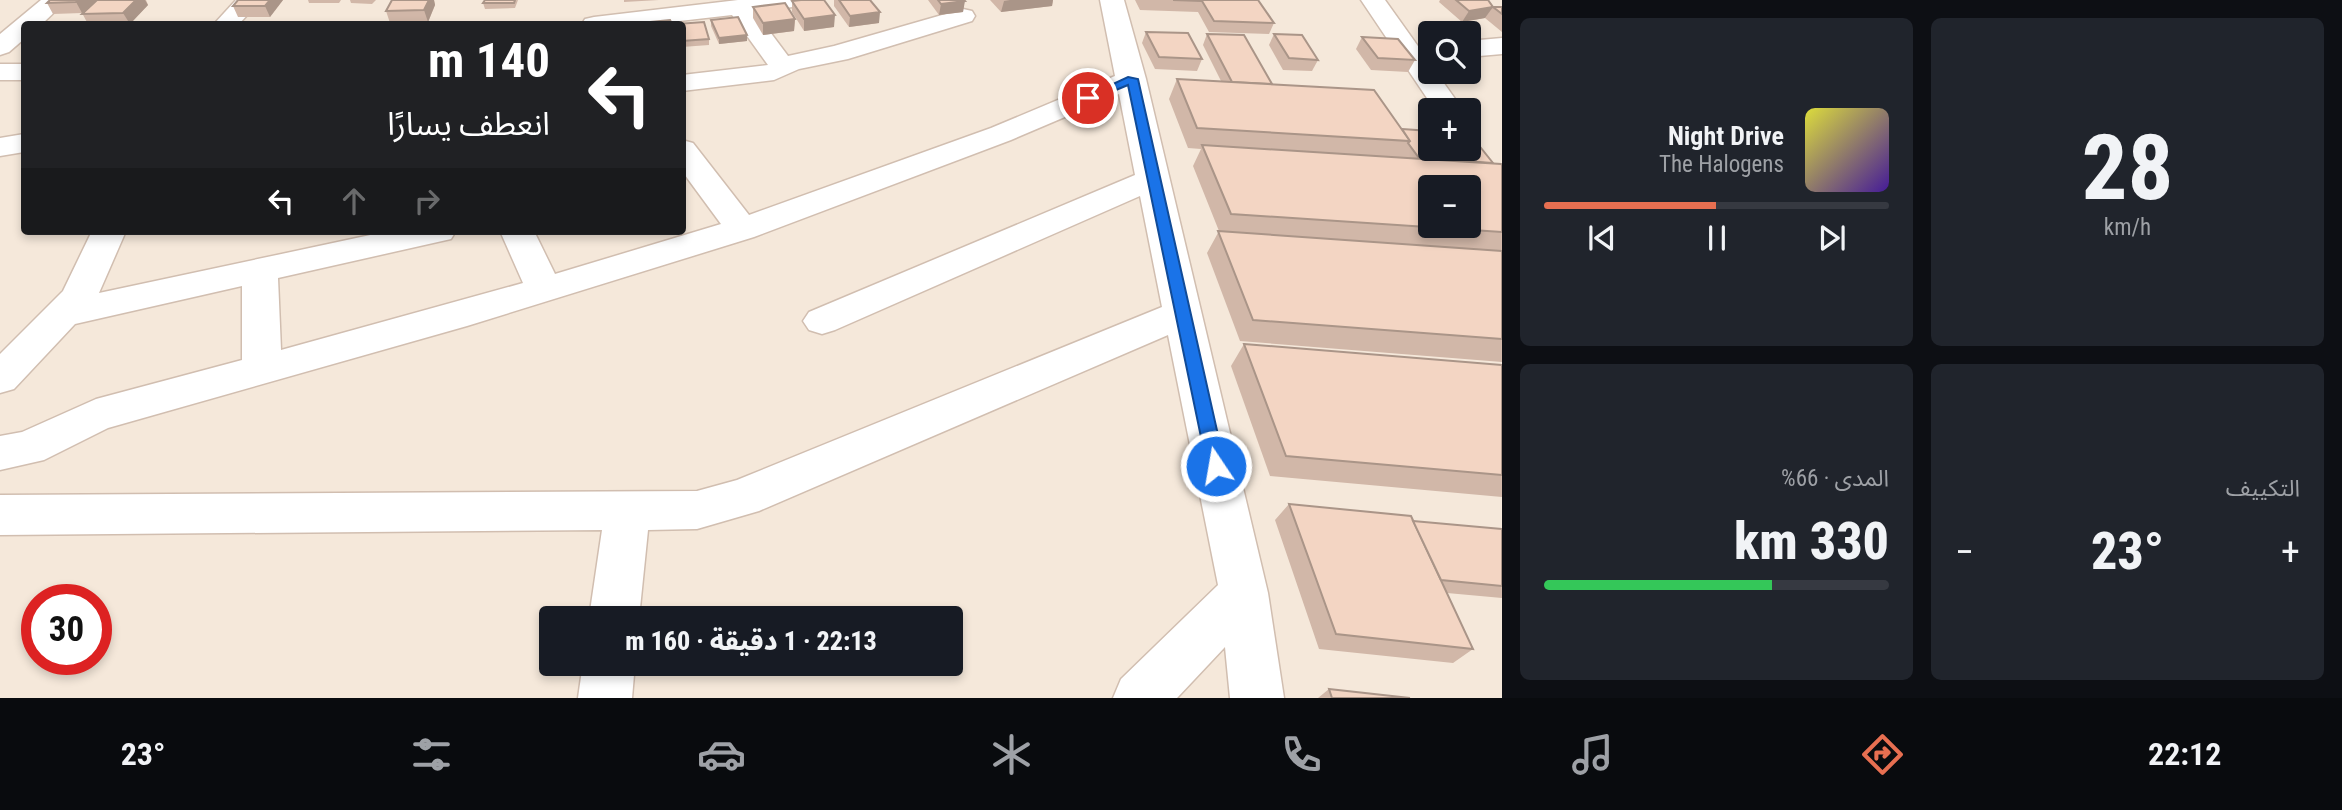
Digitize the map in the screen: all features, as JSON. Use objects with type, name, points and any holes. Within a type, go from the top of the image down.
[{"type":"street","points":[[29,21],[55,0]]},
{"type":"street","points":[[229,21],[249,0]]},
{"type":"street","points":[[620,21],[800,0]]},
{"type":"street","points":[[1112,0],[1132,79],[1244,593],[1257,698]]},
{"type":"street","points":[[1373,0],[1418,51]]},
{"type":"street","points":[[739,8],[783,66]]},
{"type":"street","points":[[686,83],[765,74],[783,66],[839,53],[963,16]]},
{"type":"street","points":[[0,47],[20,28]]},
{"type":"street","points":[[1481,48],[1502,46]]},
{"type":"street","points":[[0,72],[21,72]]},
{"type":"street","points":[[0,453],[38,444],[96,415],[544,289],[742,229],[1001,134],[1132,79]]},
{"type":"street","points":[[0,147],[21,144]]},
{"type":"street","points":[[686,154],[742,229]]},
{"type":"street","points":[[822,321],[1153,179]]},
{"type":"street","points":[[0,378],[65,313],[90,278],[107,235]]},
{"type":"street","points":[[65,313],[260,270],[302,246],[402,235]]},
{"type":"street","points":[[519,235],[544,289]]},
{"type":"street","points":[[260,270],[262,369]]},
{"type":"street","points":[[0,515],[697,510],[743,498],[1183,313]]},
{"type":"street","points":[[615,606],[626,511]]},
{"type":"street","points":[[1140,698],[1244,593]]},
{"type":"street","points":[[605,698],[608,676]]},
{"type":"shaded area","points":[[0,0],[1502,0],[1502,698],[0,698]]},
{"type":"building","points":[[50,0],[78,0],[47,3]]},
{"type":"building","points":[[97,0],[136,0],[123,13],[82,14]]},
{"type":"building","points":[[238,0],[270,0],[265,6],[233,6]]},
{"type":"building","points":[[392,0],[429,0],[424,10],[386,11]]},
{"type":"building","points":[[485,0],[515,0],[514,3],[483,3]]},
{"type":"building","points":[[824,0],[835,15],[804,19],[792,1]]},
{"type":"building","points":[[839,0],[870,0],[880,12],[850,16]]},
{"type":"building","points":[[938,0],[964,0],[965,1],[941,4]]},
{"type":"building","points":[[1173,0],[1258,0],[1274,23],[1214,21],[1202,1]]},
{"type":"building","points":[[1456,0],[1488,0],[1493,7],[1469,11]]},
{"type":"building","points":[[785,3],[795,19],[763,23],[753,7]]},
{"type":"building","points":[[1493,7],[1502,7],[1502,14]]},
{"type":"building","points":[[738,17],[747,35],[719,38],[711,20]]},
{"type":"building","points":[[704,22],[709,39],[686,41],[686,23]]},
{"type":"building","points":[[1146,32],[1188,33],[1202,59],[1159,57]]},
{"type":"building","points":[[1207,34],[1244,35],[1272,84],[1232,82]]},
{"type":"building","points":[[1274,34],[1302,35],[1318,60],[1289,58]]},
{"type":"building","points":[[1362,37],[1398,39],[1415,60],[1378,58]]},
{"type":"building","points":[[1177,79],[1374,90],[1410,141],[1197,128]]},
{"type":"building","points":[[1402,129],[1418,130],[1418,157],[1408,143],[1410,141]]},
{"type":"building","points":[[1202,145],[1502,165],[1502,232],[1481,231],[1481,175],[1418,175],[1418,226],[1231,214]]},
{"type":"building","points":[[1481,148],[1493,163],[1463,161],[1481,161]]},
{"type":"building","points":[[1218,231],[1502,251],[1502,339],[1253,320]]},
{"type":"building","points":[[1244,344],[1502,365],[1502,475],[1286,456]]},
{"type":"building","points":[[1289,504],[1411,516],[1473,649],[1336,634]]},
{"type":"building","points":[[1413,521],[1502,529],[1502,586],[1441,580]]},
{"type":"building","points":[[1329,689],[1410,698],[1332,698]]},
{"type":"route","points":[[1088,98],[1132,79],[1216,466]]}]
